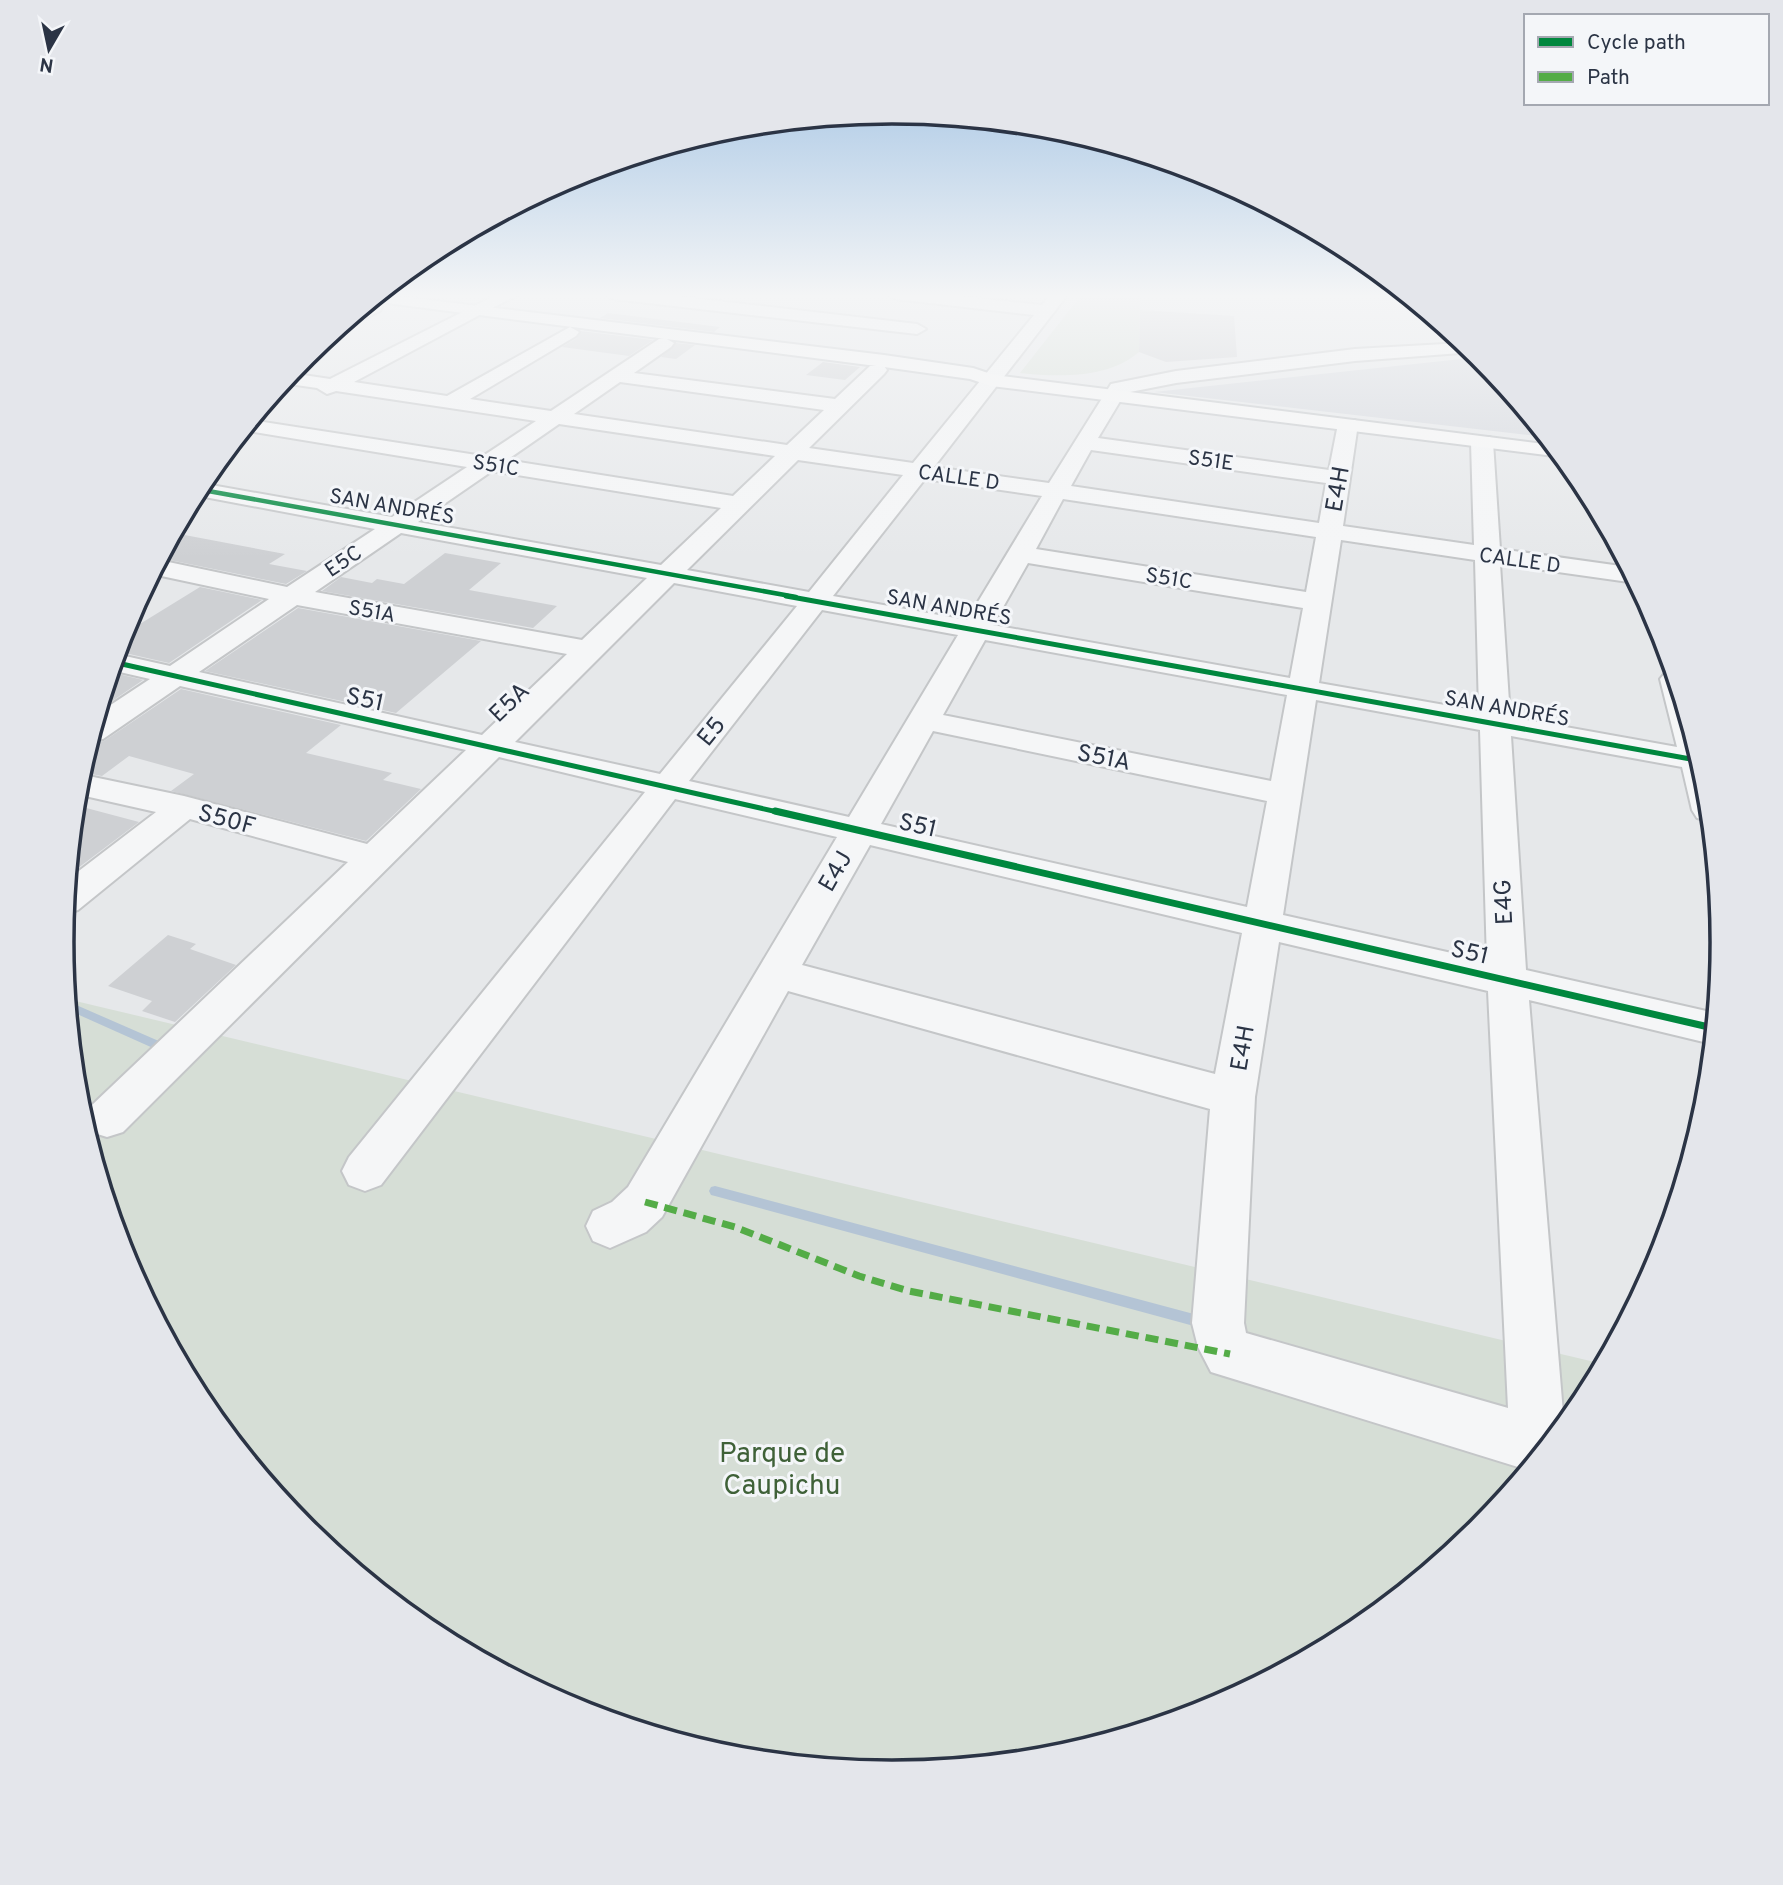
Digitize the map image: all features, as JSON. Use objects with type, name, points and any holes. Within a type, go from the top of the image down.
[{"type":"main road","points":[[1007,382],[1544,450]]},
{"type":"street","name":"CALLE D","points":[[313,382],[1621,574]]},
{"type":"street","points":[[299,402],[340,382]]},
{"type":"street","points":[[451,402],[485,382]]},
{"type":"street","name":"E5C","points":[[103,724],[606,382]]},
{"type":"street","points":[[660,382],[839,406]]},
{"type":"street","name":"E5A","points":[[107,1119],[864,382]]},
{"type":"street","name":"E5","points":[[365,1171],[989,382]]},
{"type":"street","points":[[1112,395],[1118,388],[1148,382]]},
{"type":"street","name":"E4J","points":[[610,1226],[629,1217],[645,1202],[1112,395]]},
{"type":"street","points":[[261,422],[277,414]]},
{"type":"street","name":"E4H","points":[[1348,425],[1233,1097],[1217,1311],[1224,1346],[1230,1354],[1537,1444]]},
{"type":"street","name":"S51C","points":[[255,430],[739,504]]},
{"type":"street","name":"E4G","points":[[1482,442],[1507,981],[1541,1438]]},
{"type":"street","name":"S51E","points":[[1084,443],[1339,478]]},
{"type":"street","name":"SAN ANDRÉS","points":[[209,491],[1688,759]]},
{"type":"street","name":"S51C","points":[[1020,554],[1318,602]]},
{"type":"street","name":"S51A","points":[[164,570],[290,597],[590,650]]},
{"type":"street","name":"S51","points":[[123,664],[491,746],[1705,1026]]},
{"type":"street","name":"S51A","points":[[923,720],[1285,794]]},
{"type":"street","name":"S50F","points":[[88,786],[184,807],[376,858]]},
{"type":"street","points":[[75,893],[184,807]]},
{"type":"street","points":[[776,973],[1233,1097]]},
{"type":"shaded area","points":[[1247,382],[1487,382],[1532,435],[1154,392]]},
{"type":"green space","name":"Parque de Caupichu","points":[[75,1001],[1594,1362],[1572,1397],[1507,1482],[1431,1558],[1346,1623],[1253,1676],[1205,1698],[1103,1733],[998,1754],[945,1759],[838,1759],[785,1754],[680,1733],[578,1698],[482,1651],[437,1623],[352,1558],[276,1482],[211,1397],[158,1304],[136,1256],[101,1154],[80,1049]]},
{"type":"building","points":[[182,535],[285,554],[269,564],[307,571],[286,584],[169,560]]},
{"type":"building","points":[[445,553],[501,563],[469,590],[557,606],[533,628],[322,591],[341,577],[372,583],[377,579],[404,584]]},
{"type":"building","points":[[200,587],[262,600],[169,663],[127,653],[138,625]]},
{"type":"building","points":[[298,608],[481,641],[396,713],[205,671]]},
{"type":"building","points":[[119,674],[143,680],[110,703]]},
{"type":"building","points":[[181,689],[341,725],[306,753],[392,773],[383,780],[421,789],[366,841],[171,791],[194,774],[129,756],[102,776],[91,774],[99,742],[104,741]]},
{"type":"building","points":[[85,808],[139,822],[78,868]]},
{"type":"building","points":[[168,935],[196,944],[190,949],[236,965],[175,1022],[142,1011],[152,1001],[108,986]]},
{"type":"waterway","points":[[76,1009],[157,1045]]},
{"type":"waterway","points":[[715,1191],[1205,1323]]},
{"type":"marked path","points":[[645,1202],[735,1227],[859,1276],[909,1291],[1230,1354]]},
{"type":"cycle path","points":[[209,491],[1688,759]]},
{"type":"cycle path","points":[[123,664],[491,746],[1705,1026]]}]
